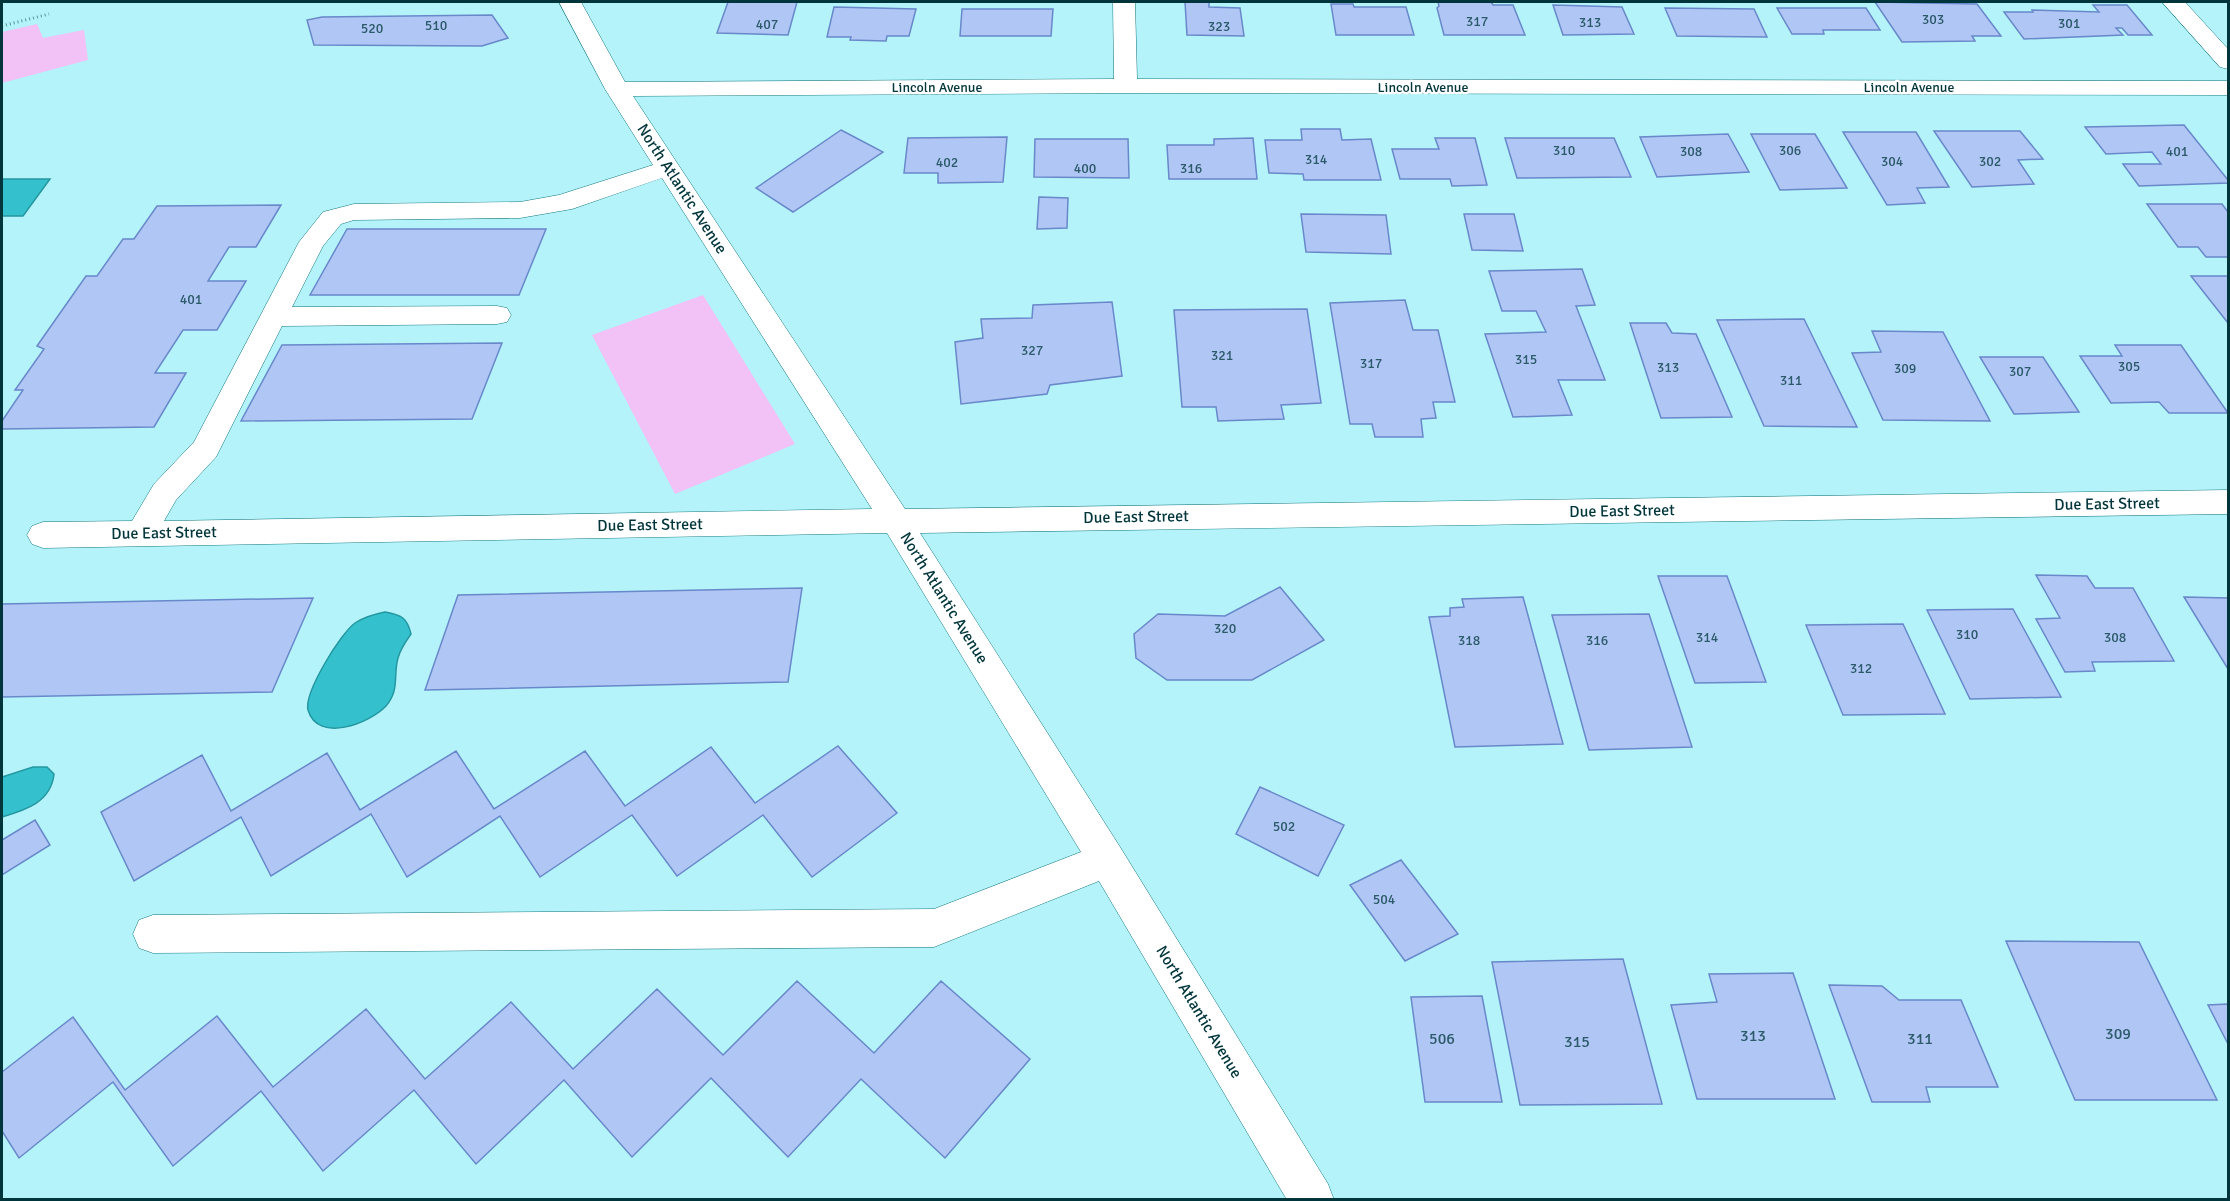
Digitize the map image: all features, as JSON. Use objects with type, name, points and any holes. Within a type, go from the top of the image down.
[{"type":"street","name":"North Atlantic Avenue","points":[[570,2],[617,89],[896,520],[1107,860],[1312,1200]]},
{"type":"street","points":[[1124,2],[1126,86]]},
{"type":"street","points":[[2173,2],[2229,62]]},
{"type":"street","name":"Lincoln Avenue","points":[[617,89],[1126,86],[2229,88]]},
{"type":"street","points":[[141,533],[165,492],[206,449],[312,242],[332,218],[354,212],[520,210],[563,203],[668,168]]},
{"type":"street","points":[[274,317],[497,315]]},
{"type":"street","name":"Due East Street","points":[[43,535],[896,520],[2229,502]]},
{"type":"street","points":[[153,934],[934,928],[1107,860]]},
{"type":"path","points":[[2,26],[49,14]]},
{"type":"shaded area","points":[[37,24],[43,38],[84,30],[88,60],[2,83],[2,32]]},
{"type":"shaded area","points":[[703,295],[795,444],[675,494],[592,335]]},
{"type":"water","points":[[2,179],[50,179],[23,216],[2,216]]},
{"type":"water","points":[[385,612],[403,618],[411,634],[399,655],[395,688],[390,700],[378,712],[357,724],[333,728],[322,726],[314,720],[308,710],[308,702],[317,677],[341,638],[355,623]]},
{"type":"water","points":[[33,767],[47,767],[54,774],[48,792],[28,808],[2,817],[2,777]]},
{"type":"building","points":[[728,2],[797,2],[788,35],[717,33]]},
{"type":"building","points":[[1185,2],[1209,2],[1209,7],[1240,8],[1244,36],[1187,35]]},
{"type":"building","points":[[1438,2],[1491,2],[1493,5],[1513,5],[1525,35],[1444,35],[1437,8]]},
{"type":"building","points":[[1875,2],[1977,4],[2001,36],[1972,36],[1975,41],[1902,42]]},
{"type":"building","points":[[1331,4],[1353,4],[1354,7],[1406,7],[1414,35],[1336,35]]},
{"type":"building","points":[[1553,5],[1622,7],[1634,34],[1563,35]]},
{"type":"building","points":[[2093,5],[2127,5],[2152,35],[2128,35],[2122,28],[2116,28],[2123,35],[2024,39],[2004,12],[2033,12],[2032,10],[2099,12]]},
{"type":"building","points":[[834,7],[916,9],[909,36],[887,36],[886,41],[827,37]]},
{"type":"building","points":[[1665,8],[1754,9],[1767,37],[1677,36]]},
{"type":"building","points":[[1777,8],[1866,8],[1880,30],[1823,30],[1824,34],[1792,34]]},
{"type":"building","points":[[962,9],[1053,9],[1051,36],[960,36]]},
{"type":"building","points":[[492,15],[508,38],[482,46],[314,45],[307,20],[322,17]]},
{"type":"building","points":[[2184,125],[2228,180],[2228,183],[2139,186],[2123,164],[2161,164],[2152,152],[2106,154],[2085,127]]},
{"type":"building","points":[[1301,129],[1340,129],[1342,140],[1371,139],[1381,180],[1304,180],[1303,174],[1269,173],[1265,140],[1302,140]]},
{"type":"building","points":[[841,130],[883,152],[793,212],[756,188]]},
{"type":"building","points":[[1934,131],[2020,131],[2043,159],[2018,160],[2034,184],[1972,187]]},
{"type":"building","points":[[1843,132],[1916,132],[1949,187],[1917,188],[1925,203],[1887,205]]},
{"type":"building","points":[[1728,134],[1749,172],[1657,177],[1640,137]]},
{"type":"building","points":[[1751,134],[1815,134],[1847,188],[1780,190]]},
{"type":"building","points":[[1007,137],[1003,182],[938,183],[938,173],[904,173],[908,138]]},
{"type":"building","points":[[1253,138],[1257,179],[1169,179],[1167,145],[1214,145],[1214,139]]},
{"type":"building","points":[[1435,138],[1475,138],[1487,185],[1452,186],[1450,179],[1400,179],[1392,149],[1439,149]]},
{"type":"building","points":[[1505,138],[1614,138],[1631,177],[1517,178]]},
{"type":"building","points":[[1035,139],[1128,139],[1129,178],[1034,177]]},
{"type":"building","points":[[1039,197],[1068,198],[1067,228],[1037,229]]},
{"type":"building","points":[[2147,204],[2222,204],[2228,212],[2228,257],[2206,257],[2198,247],[2178,247]]},
{"type":"building","points":[[281,205],[256,247],[229,247],[208,281],[246,281],[217,330],[183,330],[155,373],[186,373],[154,427],[2,429],[2,421],[23,390],[15,390],[44,349],[37,346],[86,276],[97,276],[123,239],[134,239],[157,206]]},
{"type":"building","points":[[1301,214],[1386,215],[1391,254],[1306,252]]},
{"type":"building","points":[[1464,214],[1514,214],[1523,251],[1472,250]]},
{"type":"building","points":[[347,229],[546,229],[519,295],[310,295]]},
{"type":"building","points":[[1582,269],[1595,305],[1576,306],[1605,380],[1558,380],[1572,415],[1513,417],[1485,334],[1546,332],[1536,311],[1502,311],[1489,271]]},
{"type":"building","points":[[2191,276],[2228,276],[2228,323]]},
{"type":"building","points":[[1405,300],[1413,330],[1438,330],[1455,402],[1433,402],[1436,418],[1421,419],[1423,437],[1375,437],[1372,424],[1350,424],[1330,303]]},
{"type":"building","points":[[1112,302],[1122,376],[1050,385],[1047,394],[961,404],[955,342],[983,338],[981,319],[1032,318],[1033,305]]},
{"type":"building","points":[[1307,309],[1321,403],[1281,405],[1284,419],[1218,421],[1216,407],[1182,407],[1174,310]]},
{"type":"building","points":[[1804,319],[1857,427],[1764,426],[1717,320]]},
{"type":"building","points":[[1630,323],[1666,323],[1672,333],[1696,334],[1732,417],[1661,418]]},
{"type":"building","points":[[1872,331],[1943,332],[1990,421],[1883,420],[1852,353],[1881,352]]},
{"type":"building","points":[[502,343],[472,419],[241,421],[282,345]]},
{"type":"building","points":[[2115,345],[2181,345],[2228,413],[2169,413],[2159,402],[2111,403],[2080,356],[2122,356]]},
{"type":"building","points":[[1980,357],[2043,357],[2079,412],[2014,414]]},
{"type":"building","points":[[2036,575],[2087,576],[2095,588],[2133,588],[2174,661],[2092,662],[2095,671],[2065,672],[2036,619],[2060,618]]},
{"type":"building","points":[[1658,576],[1727,576],[1766,682],[1695,683]]},
{"type":"building","points":[[1280,587],[1324,640],[1252,680],[1167,680],[1136,658],[1134,634],[1158,614],[1225,616]]},
{"type":"building","points":[[802,588],[788,682],[425,690],[458,595]]},
{"type":"building","points":[[1523,597],[1563,744],[1455,747],[1429,617],[1450,616],[1450,608],[1464,607],[1462,599]]},
{"type":"building","points":[[2184,597],[2228,598],[2228,669]]},
{"type":"building","points":[[313,598],[272,692],[2,697],[2,604]]},
{"type":"building","points":[[2013,609],[2061,697],[1970,699],[1927,610]]},
{"type":"building","points":[[1649,614],[1692,747],[1589,750],[1552,615]]},
{"type":"building","points":[[1903,624],[1945,714],[1843,715],[1806,625]]},
{"type":"building","points":[[838,746],[897,813],[812,877],[763,815],[677,876],[632,815],[540,877],[500,816],[407,877],[371,814],[271,876],[241,817],[134,881],[101,812],[202,755],[231,811],[327,753],[360,810],[456,751],[494,809],[585,751],[625,806],[711,747],[755,803]]},
{"type":"building","points":[[1260,787],[1344,825],[1318,876],[1236,834]]},
{"type":"building","points":[[35,820],[50,845],[2,875],[2,840]]},
{"type":"building","points":[[1401,860],[1458,934],[1405,961],[1350,885]]},
{"type":"building","points":[[2006,941],[2139,942],[2217,1100],[2075,1100]]},
{"type":"building","points":[[1623,959],[1662,1104],[1520,1105],[1492,962]]},
{"type":"building","points":[[1793,973],[1835,1099],[1697,1099],[1671,1005],[1717,1002],[1709,974]]},
{"type":"building","points":[[797,981],[874,1053],[941,981],[1030,1059],[945,1158],[861,1079],[788,1157],[711,1078],[632,1157],[564,1080],[476,1164],[414,1090],[323,1171],[261,1091],[173,1166],[113,1082],[19,1158],[2,1131],[2,1072],[73,1017],[125,1090],[217,1016],[273,1087],[366,1009],[425,1079],[511,1002],[573,1069],[657,989],[723,1055]]},
{"type":"building","points":[[1829,985],[1882,986],[1899,1000],[1961,1000],[1998,1087],[1926,1087],[1930,1102],[1872,1102]]},
{"type":"building","points":[[1482,996],[1502,1102],[1425,1102],[1411,997]]},
{"type":"building","points":[[2228,1004],[2228,1044],[2208,1005]]}]
